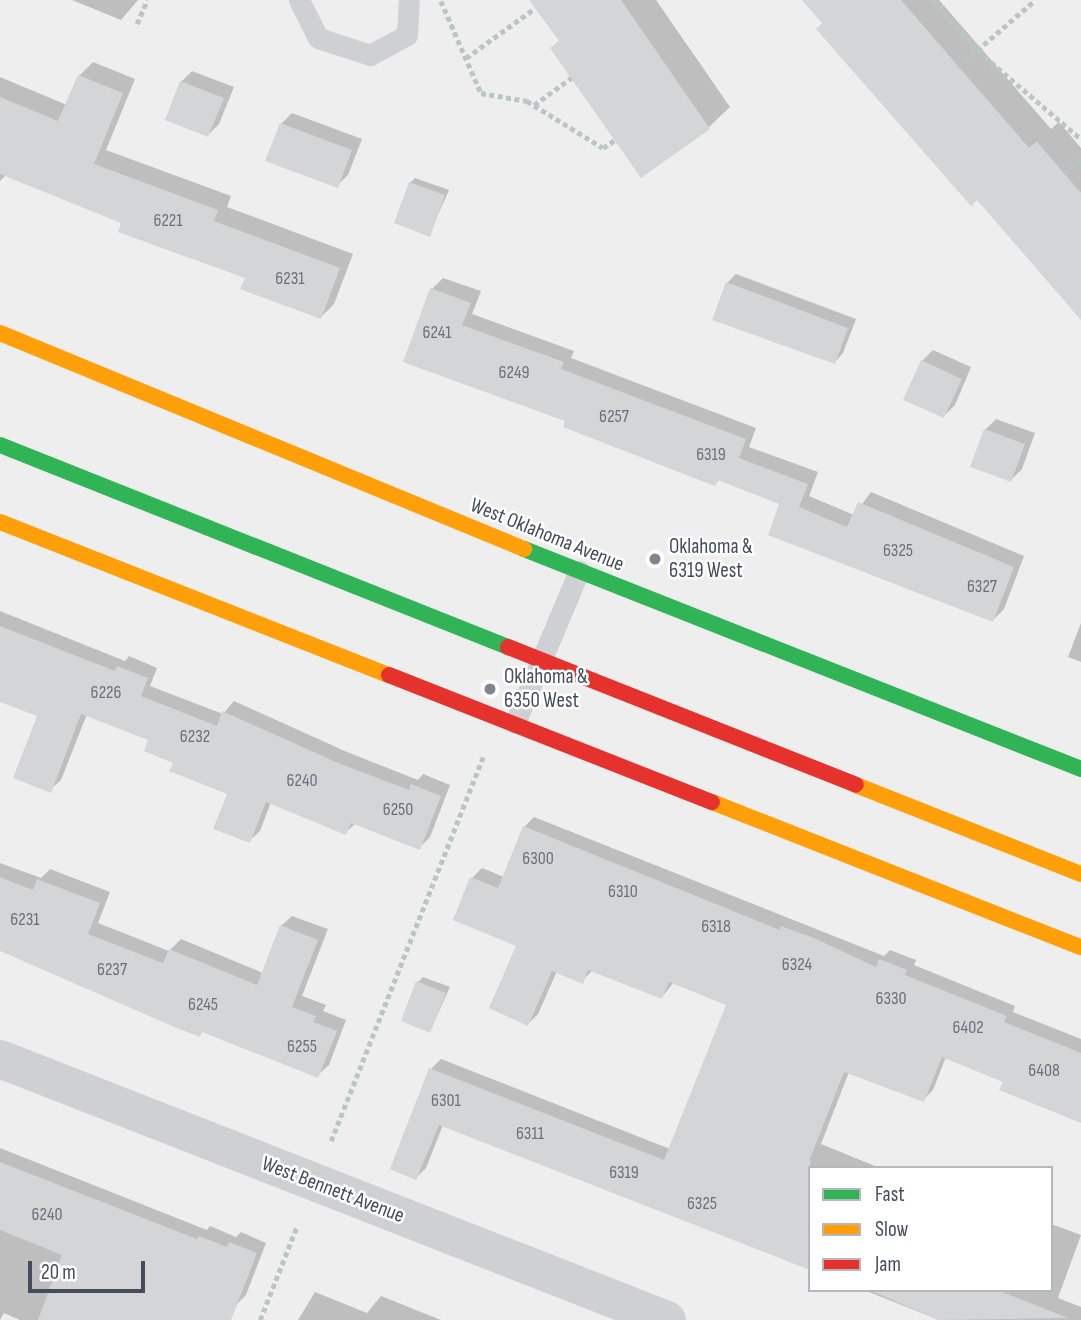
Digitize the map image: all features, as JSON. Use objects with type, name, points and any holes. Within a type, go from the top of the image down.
[{"type":"main road","name":"West Oklahoma Avenue","points":[[0,333],[579,571],[1081,769]]},
{"type":"main road","points":[[0,446],[1081,874]]},
{"type":"main road","points":[[0,522],[1081,947]]},
{"type":"street","name":"West Bennett Avenue","points":[[0,1059],[667,1320]]},
{"type":"lane","points":[[299,0],[318,38],[370,55],[407,35],[409,0]]},
{"type":"lane","points":[[514,723],[543,661],[579,571]]},
{"type":"path","points":[[137,24],[147,0]]},
{"type":"path","points":[[440,0],[481,93],[534,105],[603,148],[615,140]]},
{"type":"path","points":[[933,0],[978,51],[1081,139]]},
{"type":"path","points":[[958,67],[1035,0]]},
{"type":"path","points":[[466,58],[535,8]]},
{"type":"path","points":[[534,105],[571,78]]},
{"type":"path","points":[[1064,173],[1081,158]]},
{"type":"path","points":[[331,1140],[483,757]]},
{"type":"path","points":[[260,1320],[297,1226]]},
{"type":"building","points":[[529,0],[621,0],[710,129],[641,178],[550,48],[559,41]]},
{"type":"building","points":[[802,0],[901,0],[1029,148],[1037,142],[1081,193],[1081,320],[977,200],[971,206],[816,29],[822,23]]},
{"type":"building","points":[[78,75],[123,93],[94,164],[218,210],[214,221],[340,268],[321,319],[240,289],[245,278],[118,232],[121,223],[0,174],[0,97],[58,121]]},
{"type":"building","points":[[180,81],[224,98],[208,137],[165,120]]},
{"type":"building","points":[[280,123],[352,150],[338,188],[265,161]]},
{"type":"building","points":[[409,182],[445,195],[430,237],[394,223]]},
{"type":"building","points":[[726,282],[848,328],[835,364],[712,320]]},
{"type":"building","points":[[430,288],[471,303],[462,325],[564,362],[561,369],[746,439],[739,458],[808,484],[799,507],[847,527],[858,502],[1014,567],[993,622],[768,535],[779,504],[718,480],[715,486],[563,427],[565,421],[403,362]]},
{"type":"building","points":[[921,360],[962,379],[944,418],[903,400]]},
{"type":"building","points":[[984,429],[1025,444],[1011,482],[970,467]]},
{"type":"building","points":[[0,626],[115,671],[117,666],[148,678],[141,696],[217,726],[222,711],[336,762],[409,790],[411,784],[441,796],[420,850],[351,823],[346,835],[266,802],[250,843],[213,829],[227,794],[169,771],[173,763],[144,751],[148,740],[81,714],[51,793],[13,778],[37,716],[0,702]]},
{"type":"building","points":[[523,826],[780,930],[781,926],[814,938],[876,967],[879,959],[907,970],[905,975],[1007,1016],[1004,1022],[1081,1053],[1081,1123],[999,1090],[1003,1082],[942,1057],[924,1102],[844,1072],[808,1166],[808,1269],[439,1125],[416,1180],[390,1169],[429,1068],[664,1160],[726,1005],[669,982],[662,999],[588,970],[583,984],[552,971],[528,1026],[489,1008],[516,946],[453,920],[470,877],[498,888]]},
{"type":"building","points":[[0,877],[33,890],[37,879],[100,903],[88,934],[163,963],[169,949],[257,985],[280,925],[318,940],[292,1007],[316,1016],[313,1022],[337,1031],[318,1078],[202,1032],[200,1037],[172,1026],[0,951]]},
{"type":"building","points":[[416,981],[446,993],[430,1033],[401,1021]]},
{"type":"building","points":[[0,1162],[197,1239],[199,1236],[227,1247],[229,1242],[257,1253],[231,1320],[38,1320],[62,1255],[0,1230]]},
{"type":"building","points":[[874,1292],[1002,1292],[1068,1318],[939,1320]]},
{"type":"traffic: fast","points":[[0,445],[508,647]]},
{"type":"traffic: fast","points":[[524,549],[1081,769]]},
{"type":"traffic: slow","points":[[0,333],[524,549]]},
{"type":"traffic: slow","points":[[0,522],[389,675]]},
{"type":"traffic: slow","points":[[856,785],[1081,874]]},
{"type":"traffic: slow","points":[[712,802],[1081,947]]},
{"type":"traffic: jam","points":[[508,647],[856,785]]},
{"type":"traffic: jam","points":[[389,675],[712,802]]},
{"type":"place","name":"Oklahoma & 6319 West","points":[[655,559]]},
{"type":"place","name":"Oklahoma & 6350 West","points":[[490,689]]}]
